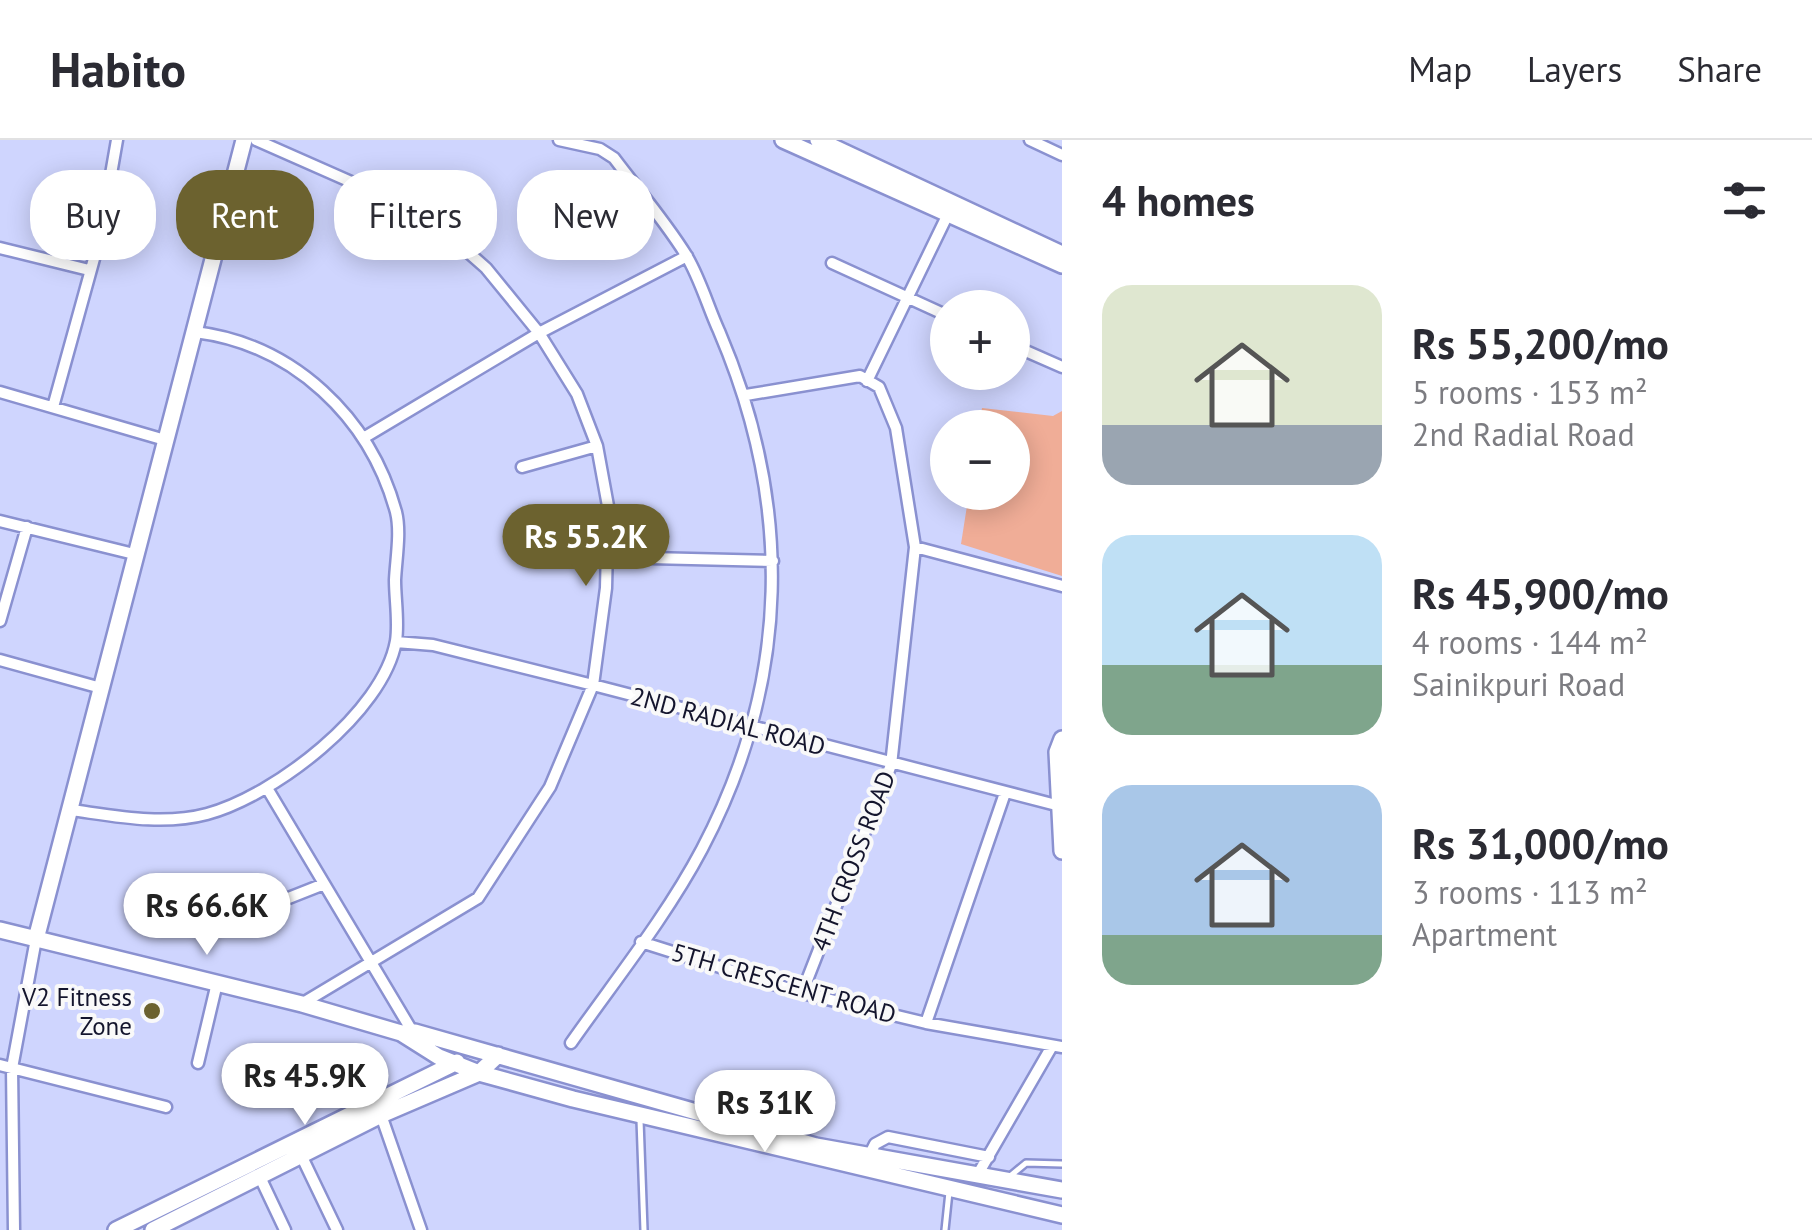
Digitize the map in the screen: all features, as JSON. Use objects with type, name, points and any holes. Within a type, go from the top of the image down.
[{"type":"main road","points":[[36,939],[244,140]]},
{"type":"main road","points":[[783,140],[1062,254]]},
{"type":"main road","points":[[818,140],[1062,266]]},
{"type":"main road","points":[[1062,739],[1057,752],[1062,851]]},
{"type":"main road","points":[[0,930],[302,1004],[816,1146],[1062,1190]]},
{"type":"main road","points":[[410,1036],[454,1064],[480,1074],[640,1118],[950,1189],[1058,1219]]},
{"type":"main road","points":[[410,1036],[427,1064],[424,1078]]},
{"type":"main road","points":[[116,1230],[478,1051]]},
{"type":"main road","points":[[154,1230],[382,1115],[480,1074],[498,1056]]},
{"type":"street","points":[[53,407],[90,270],[117,140]]},
{"type":"street","points":[[256,140],[426,215],[486,268],[539,333],[577,394],[598,446],[606,491],[608,557],[593,684],[550,788],[478,898],[302,1004]]},
{"type":"street","points":[[559,140],[602,144],[687,256],[746,395],[767,490],[773,561],[768,651],[738,768],[703,847],[571,1043]]},
{"type":"street","points":[[1030,140],[1062,155]]},
{"type":"street","points":[[746,395],[860,376],[868,380],[910,300],[951,208]]},
{"type":"street","points":[[0,248],[90,270]]},
{"type":"street","points":[[365,438],[539,333],[687,256]]},
{"type":"street","points":[[832,263],[930,308]]},
{"type":"street","points":[[71,810],[146,820],[206,814],[267,788],[332,742],[379,680],[396,642],[397,516],[365,438],[314,379],[231,336],[194,332]]},
{"type":"street","points":[[1030,353],[1062,366]]},
{"type":"street","name":"4TH CROSS ROAD","points":[[802,993],[890,765],[915,547],[896,428],[880,387],[868,380]]},
{"type":"street","points":[[0,392],[166,440]]},
{"type":"street","points":[[522,467],[598,446]]},
{"type":"street","points":[[0,520],[134,554]]},
{"type":"street","points":[[0,622],[27,528]]},
{"type":"street","points":[[915,547],[1062,586]]},
{"type":"street","points":[[608,557],[773,561]]},
{"type":"street","name":"2ND RADIAL ROAD","points":[[396,642],[433,645],[593,684],[890,765],[1060,806]]},
{"type":"street","points":[[0,660],[101,688]]},
{"type":"street","points":[[267,788],[373,962],[410,1036]]},
{"type":"street","name":"5TH CRESCENT ROAD","points":[[926,1023],[1004,792]]},
{"type":"street","points":[[191,918],[254,912],[324,884]]},
{"type":"street","points":[[14,1230],[5,1112],[6,1067],[36,939]]},
{"type":"street","name":"5TH CRESCENT ROAD","points":[[641,942],[802,993],[926,1023],[1057,1046]]},
{"type":"street","points":[[198,1063],[217,983]]},
{"type":"street","points":[[978,1174],[1057,1046]]},
{"type":"street","points":[[6,1067],[166,1107]]},
{"type":"street","points":[[382,1115],[421,1230]]},
{"type":"street","points":[[870,1154],[875,1144],[888,1137],[989,1156]]},
{"type":"street","points":[[301,1155],[337,1230]]},
{"type":"street","points":[[259,1175],[286,1230]]},
{"type":"lane","points":[[640,1118],[644,1230]]},
{"type":"lane","points":[[1008,1179],[1026,1163],[1062,1164]]},
{"type":"lane","points":[[945,1230],[950,1189]]},
{"type":"shaded area","points":[[1062,411],[1062,576],[961,544],[966,510],[1030,510],[1030,413],[1053,416]]},
{"type":"place","name":"V2 Fitness Zone","points":[[152,1011]]}]
